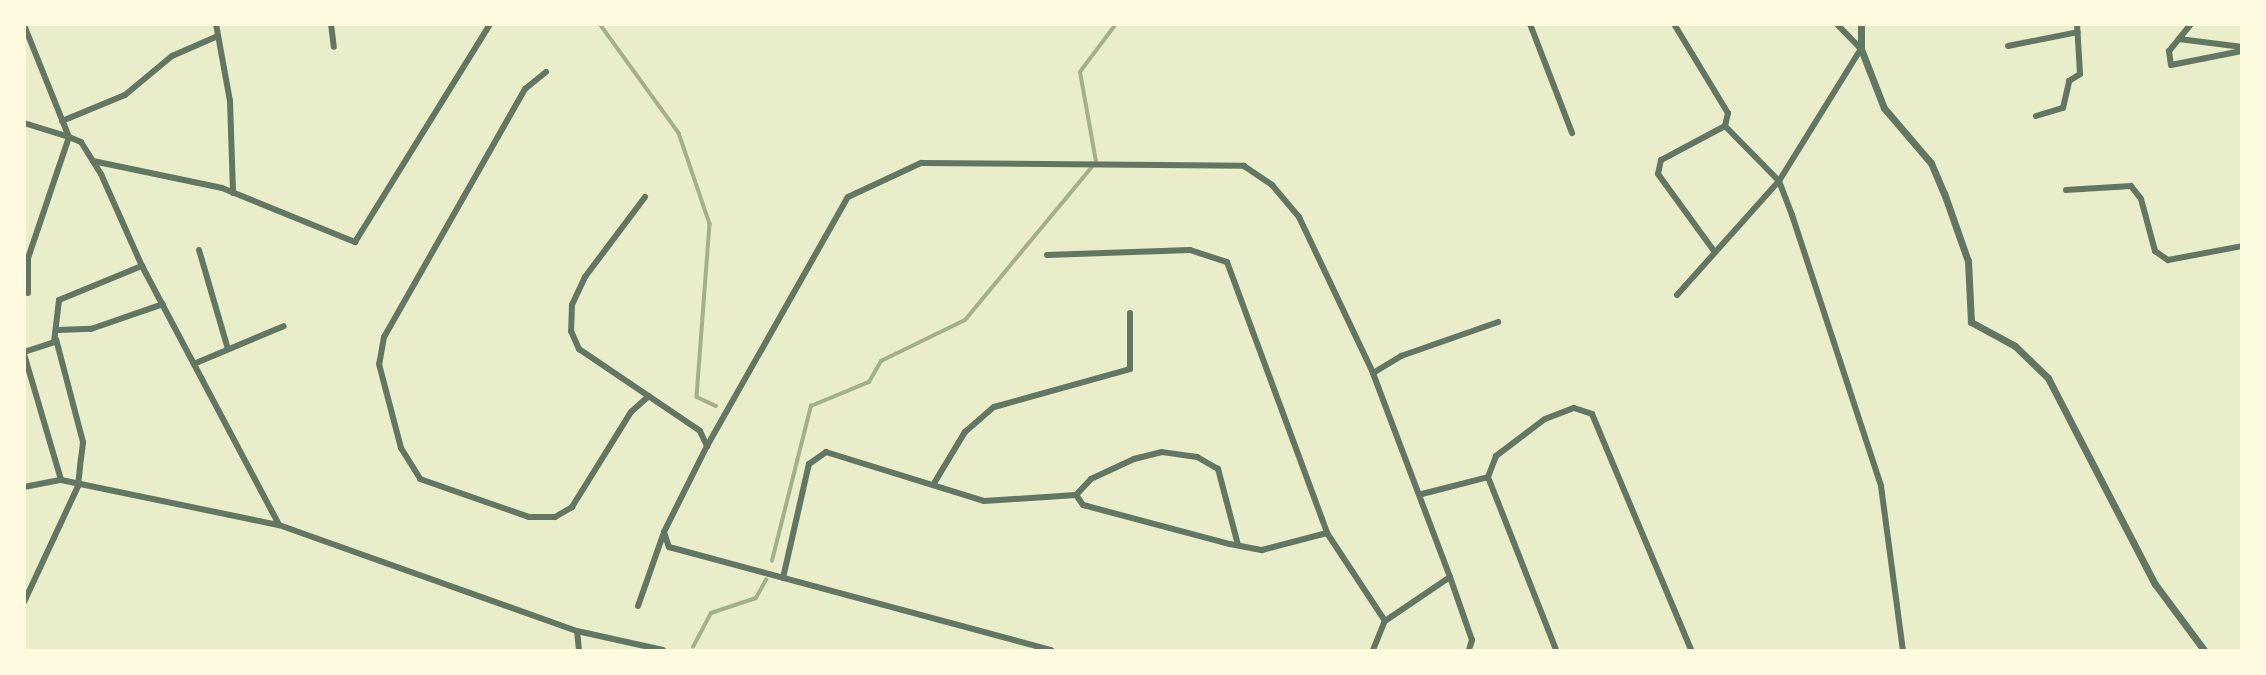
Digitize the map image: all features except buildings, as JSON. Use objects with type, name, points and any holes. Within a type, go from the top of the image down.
[{"type":"street","points":[[216,24],[230,101],[233,193]]},
{"type":"street","points":[[331,24],[334,47]]},
{"type":"street","points":[[93,161],[233,193],[355,242],[490,24]]},
{"type":"street","points":[[1530,24],[1572,133]]},
{"type":"street","points":[[1674,24],[1724,100],[1725,126],[1779,181],[1881,486],[1903,650]]},
{"type":"street","points":[[1838,24],[1861,49]]},
{"type":"street","points":[[1861,24],[1861,49],[1884,108],[1931,163],[1944,193],[1968,261],[1971,322],[2015,346],[2048,378],[2155,584],[2204,650]]},
{"type":"street","points":[[2192,24],[2179,39],[2168,59],[2179,68],[2242,49]]},
{"type":"street","points":[[25,26],[69,137],[28,258],[27,293]]},
{"type":"street","points":[[2008,46],[2078,28],[2080,74],[2069,81],[2063,108],[2036,116]]},
{"type":"street","points":[[62,121],[125,95],[172,56],[218,36]]},
{"type":"street","points":[[2179,39],[2242,49]]},
{"type":"street","points":[[1677,295],[1779,181],[1861,49]]},
{"type":"street","points":[[546,72],[524,89],[384,337],[379,364],[401,448],[420,480],[529,517],[555,517],[572,507],[631,412],[649,396]]},
{"type":"street","points":[[24,123],[81,142],[93,161],[142,266],[196,363],[279,525]]},
{"type":"street","points":[[1714,251],[1657,166],[1725,126]]},
{"type":"street","points":[[638,606],[664,532],[706,446],[848,197],[921,163],[1244,166],[1272,185],[1299,217],[1373,373],[1422,494],[1472,640],[1469,650]]},
{"type":"street","points":[[2066,190],[2131,186],[2141,199],[2155,251],[2168,260],[2242,246]]},
{"type":"street","points":[[645,197],[585,277],[572,305],[571,331],[579,349],[700,431],[706,446]]},
{"type":"street","points":[[199,250],[228,349]]},
{"type":"street","points":[[1047,255],[1190,250],[1227,262],[1327,533],[1385,621]]},
{"type":"street","points":[[24,602],[78,486],[83,442],[56,339],[59,300],[142,266]]},
{"type":"street","points":[[58,330],[91,329],[163,304]]},
{"type":"street","points":[[933,485],[965,432],[994,407],[1130,369],[1130,313]]},
{"type":"street","points":[[1373,373],[1498,322]]},
{"type":"street","points":[[196,363],[284,326]]},
{"type":"street","points":[[56,339],[47,348],[24,353],[61,480]]},
{"type":"street","points":[[1556,650],[1488,477],[1496,456],[1545,419],[1574,408],[1592,414],[1691,650]]},
{"type":"street","points":[[783,578],[809,464],[826,452],[984,501],[1076,495],[1091,479],[1134,459],[1162,452],[1197,457],[1217,468],[1238,545]]},
{"type":"street","points":[[1422,494],[1488,477]]},
{"type":"street","points":[[24,487],[61,480],[78,486],[279,525],[578,631],[663,650]]},
{"type":"street","points":[[1076,495],[1083,505],[1262,550],[1327,533]]},
{"type":"street","points":[[664,532],[668,547],[1051,650]]},
{"type":"street","points":[[1373,650],[1385,621],[1450,577]]},
{"type":"street","points":[[578,631],[579,650]]},
{"type":"waterway","points":[[600,24],[679,133],[710,224],[697,397],[716,406]]},
{"type":"waterway","points":[[772,561],[811,406],[869,382],[881,361],[965,320],[1096,162],[1080,72],[1116,24]]},
{"type":"waterway","points":[[693,647],[711,613],[756,598],[766,580]]}]
